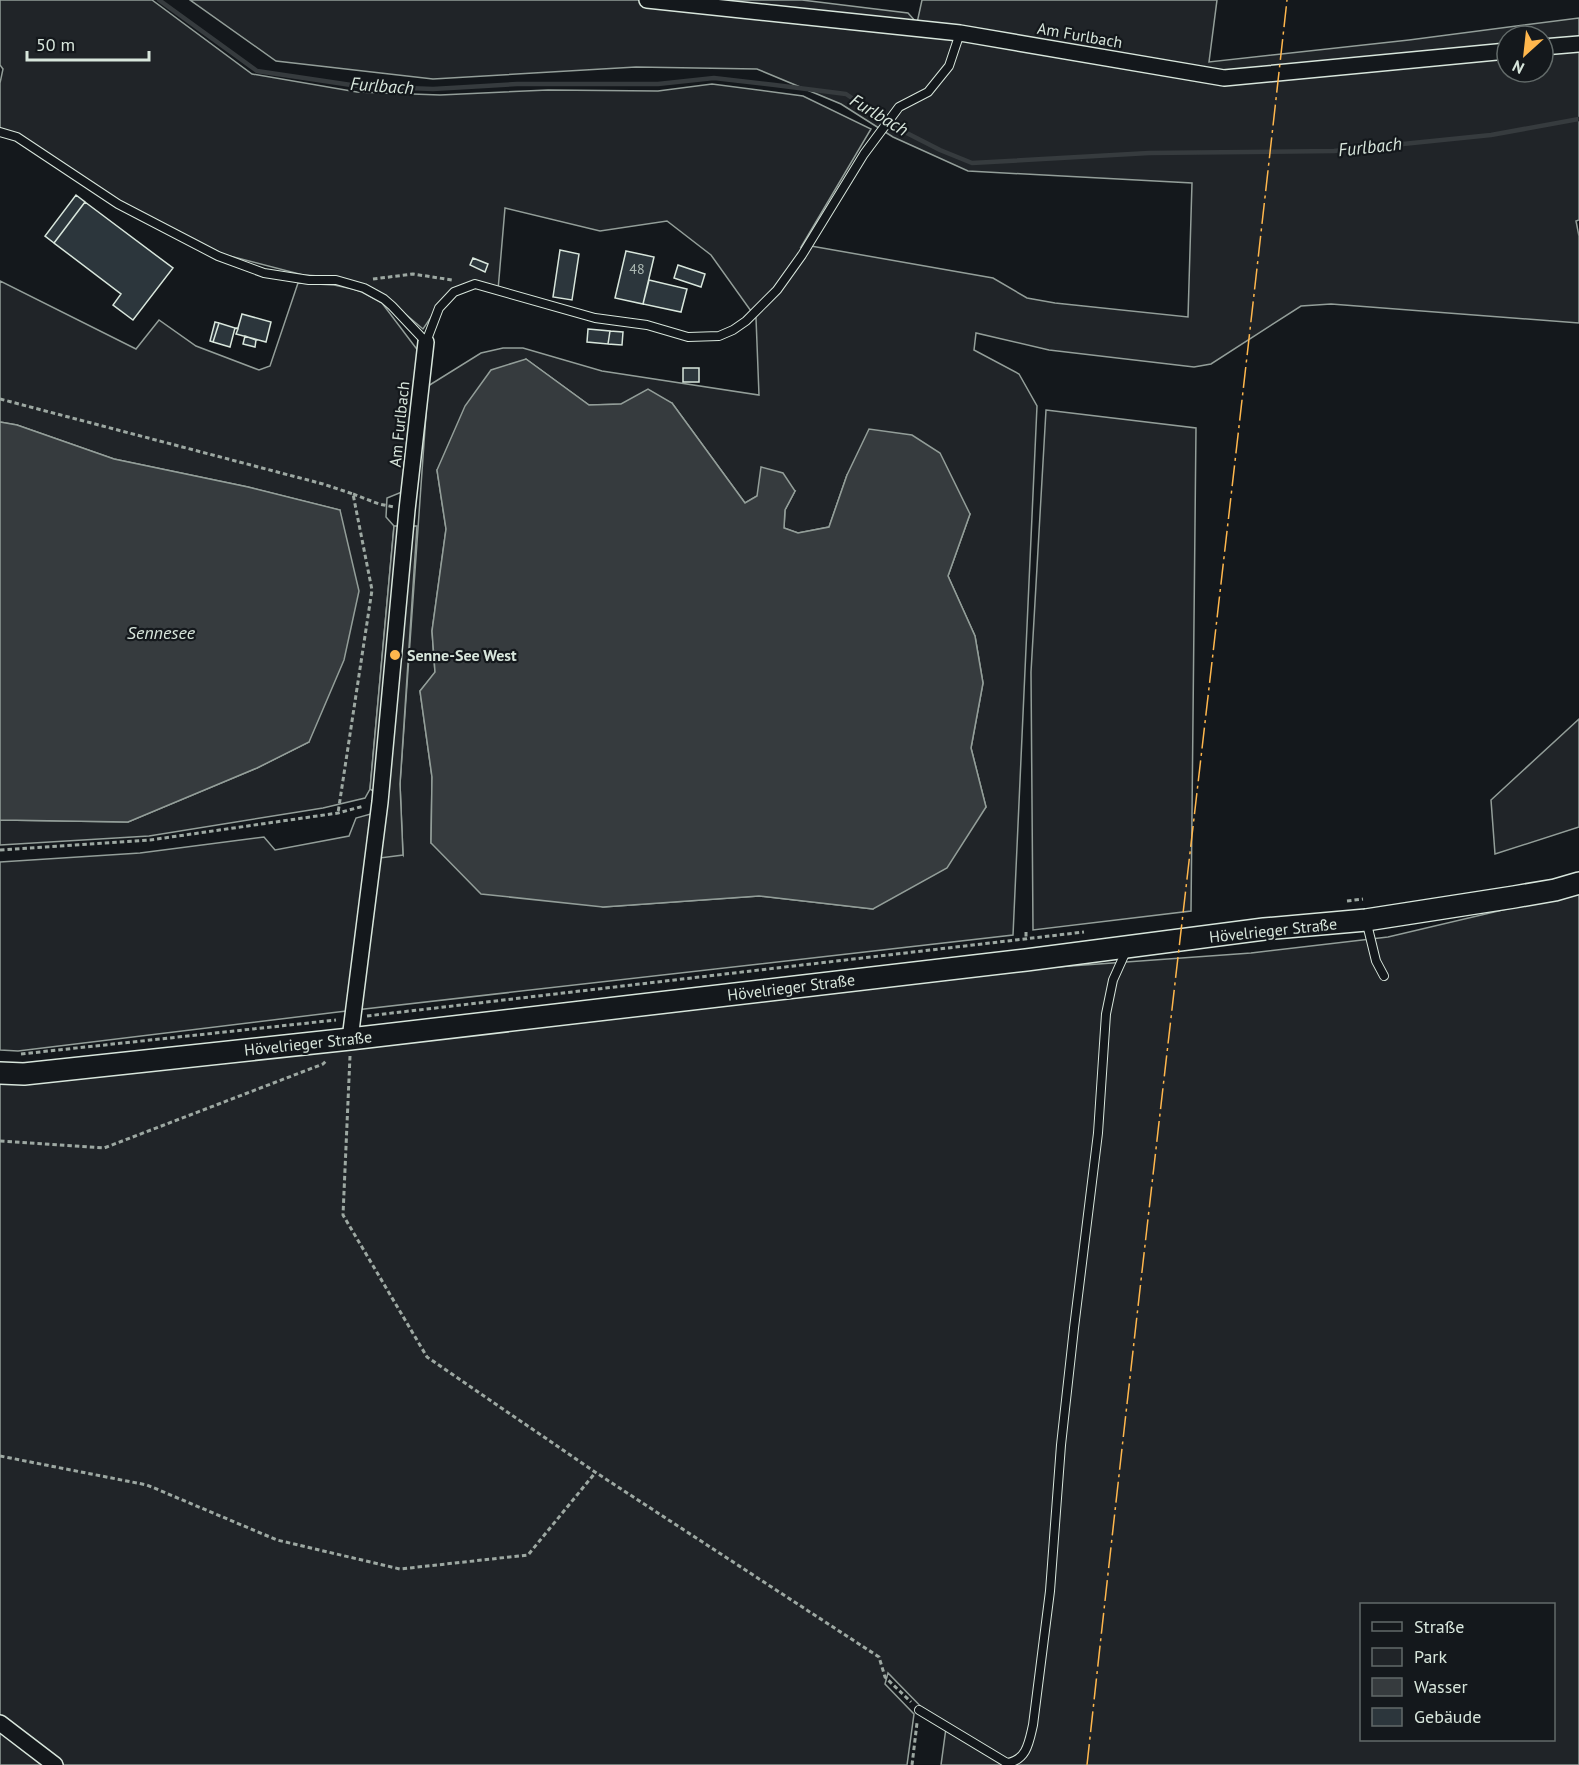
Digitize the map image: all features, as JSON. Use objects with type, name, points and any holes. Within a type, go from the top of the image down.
[{"type":"main road","name":"Hövelrieger Straße","points":[[0,1073],[24,1074],[350,1039],[1127,947],[1264,929],[1365,910],[1514,897],[1579,883]]},
{"type":"street","name":"Am Furlbach","points":[[647,0],[960,33],[1224,78],[1495,52]]},
{"type":"street","points":[[1555,46],[1579,44]]},
{"type":"street","name":"Am Furlbach","points":[[350,1039],[380,802],[407,510],[426,342]]},
{"type":"street","points":[[0,1723],[55,1765]]},
{"type":"lane","points":[[0,132],[17,136],[118,204],[218,256],[264,273],[309,280],[336,280],[354,285],[384,299],[426,342],[439,308],[454,292],[475,284],[595,318],[647,325],[688,337],[719,336],[746,321],[777,290],[802,255],[864,154],[899,108],[928,92],[949,66],[960,33]]},
{"type":"lane","points":[[1365,910],[1376,961],[1384,976]]},
{"type":"lane","points":[[919,1710],[1007,1763],[1017,1760],[1025,1753],[1028,1746],[1033,1725],[1050,1591],[1061,1445],[1098,1133],[1106,1014],[1113,980],[1127,947]]},
{"type":"path","points":[[354,285],[377,278],[413,274],[475,284]]},
{"type":"path","points":[[0,399],[312,481],[379,504],[407,510]]},
{"type":"path","points":[[338,813],[372,590],[353,494]]},
{"type":"path","points":[[0,850],[150,840],[338,813],[380,802]]},
{"type":"path","points":[[1340,902],[1365,910]]},
{"type":"path","points":[[21,1054],[353,1018],[1085,932]]},
{"type":"path","points":[[0,1141],[104,1148],[323,1064],[350,1039]]},
{"type":"path","points":[[350,1039],[343,1215],[427,1357],[596,1472],[879,1657],[885,1677],[919,1710],[912,1765]]},
{"type":"path","points":[[0,1456],[147,1485],[277,1540],[400,1569],[528,1555],[596,1472]]},
{"type":"green space","points":[[0,0],[152,0],[252,74],[357,92],[440,95],[548,90],[658,91],[712,84],[803,96],[871,129],[801,247],[811,246],[993,278],[1027,298],[1188,317],[1192,183],[968,171],[893,137],[841,104],[757,69],[636,67],[433,79],[276,61],[190,0],[802,0],[908,13],[917,23],[922,0],[1217,0],[1209,62],[1495,29],[1495,84],[1555,84],[1555,24],[1533,24],[1579,18],[1579,220],[1576,221],[1579,236],[1579,323],[1331,304],[1301,306],[1211,364],[1194,367],[1049,350],[976,333],[974,350],[1019,374],[1037,406],[1013,935],[18,1051],[0,1050],[0,862],[140,853],[264,837],[275,850],[349,836],[356,818],[374,813],[403,855],[400,784],[428,386],[481,353],[503,348],[523,348],[602,371],[759,395],[756,318],[711,255],[667,221],[600,231],[505,208],[498,290],[474,283],[438,307],[423,329],[385,297],[336,277],[303,275],[222,254],[120,202],[0,129],[0,83],[3,69],[0,65]],"holes":[[[526,359],[589,405],[672,403],[745,503],[757,496],[795,491],[785,510],[784,528],[798,533],[829,527],[847,475],[970,514],[948,576],[975,636],[983,683],[971,748],[986,807],[873,909],[759,896],[603,907],[431,843],[432,777],[420,691],[435,673],[432,631],[446,529],[437,470]]]},
{"type":"green space","points":[[0,281],[136,349],[159,320],[196,346],[259,370],[270,366],[298,283],[334,285],[362,292],[382,303],[419,352],[402,492],[387,498],[386,517],[394,526],[370,789],[365,798],[323,808],[149,836],[0,845],[0,820],[128,822],[257,768],[309,742],[340,510],[248,487],[114,459],[17,425],[0,422]]},
{"type":"green space","points":[[1046,410],[1196,428],[1191,911],[1033,930],[1031,672]]},
{"type":"green space","points":[[1579,719],[1579,827],[1495,854],[1491,800]]},
{"type":"green space","points":[[1579,892],[1579,1765],[941,1765],[946,1728],[936,1722],[888,1673],[885,1684],[914,1714],[907,1765],[0,1765],[0,1084],[23,1084],[1029,969],[1251,953],[1388,937]]},
{"type":"shaded area","name":"Senne-See West","points":[[394,526],[417,526],[400,784],[403,855],[380,858],[387,800],[370,789]]},
{"type":"water","points":[[526,359],[589,405],[621,404],[648,389],[672,403],[745,503],[757,496],[761,467],[783,473],[795,491],[785,510],[784,528],[798,533],[829,527],[847,475],[869,429],[912,435],[940,453],[970,514],[948,576],[975,636],[983,683],[971,748],[986,807],[947,868],[873,909],[759,896],[603,907],[481,894],[431,843],[432,777],[420,691],[435,672],[432,631],[446,529],[437,470],[465,406],[491,370]]},
{"type":"water","name":"Sennesee","points":[[0,422],[17,425],[114,459],[248,487],[340,510],[359,591],[344,660],[309,742],[257,768],[128,822],[0,820]]},
{"type":"building","points":[[76,195],[85,202],[54,243],[45,236]]},
{"type":"building","points":[[85,202],[173,268],[133,320],[113,305],[121,294],[54,243]]},
{"type":"building","points":[[560,250],[579,254],[572,300],[553,297]]},
{"type":"building","points":[[626,251],[654,257],[643,304],[615,298]]},
{"type":"building","points":[[473,258],[488,264],[485,272],[470,265]]},
{"type":"building","points":[[678,265],[705,274],[701,287],[674,278]]},
{"type":"building","points":[[649,280],[687,289],[681,312],[643,304]]},
{"type":"building","points":[[242,314],[271,322],[266,342],[236,334],[238,329],[235,328],[238,328]]},
{"type":"building","points":[[215,322],[219,323],[213,342],[210,341]]},
{"type":"building","points":[[219,323],[235,328],[230,347],[213,342]]},
{"type":"building","points":[[588,329],[610,331],[608,344],[587,342]]},
{"type":"building","points":[[610,331],[623,332],[622,345],[608,344]]},
{"type":"building","points":[[245,336],[256,340],[255,347],[243,344]]},
{"type":"building","points":[[683,368],[699,368],[699,382],[683,382]]},
{"type":"waterway","name":"Furlbach","points":[[159,0],[257,71],[358,86],[433,89],[517,84],[658,84],[714,78],[846,94],[893,126],[972,163],[1149,153],[1334,151],[1491,135],[1579,119]]},
{"type":"power","points":[[1087,1765],[1287,0]]},
{"type":"place","name":"Senne-See West","points":[[395,655]]}]
